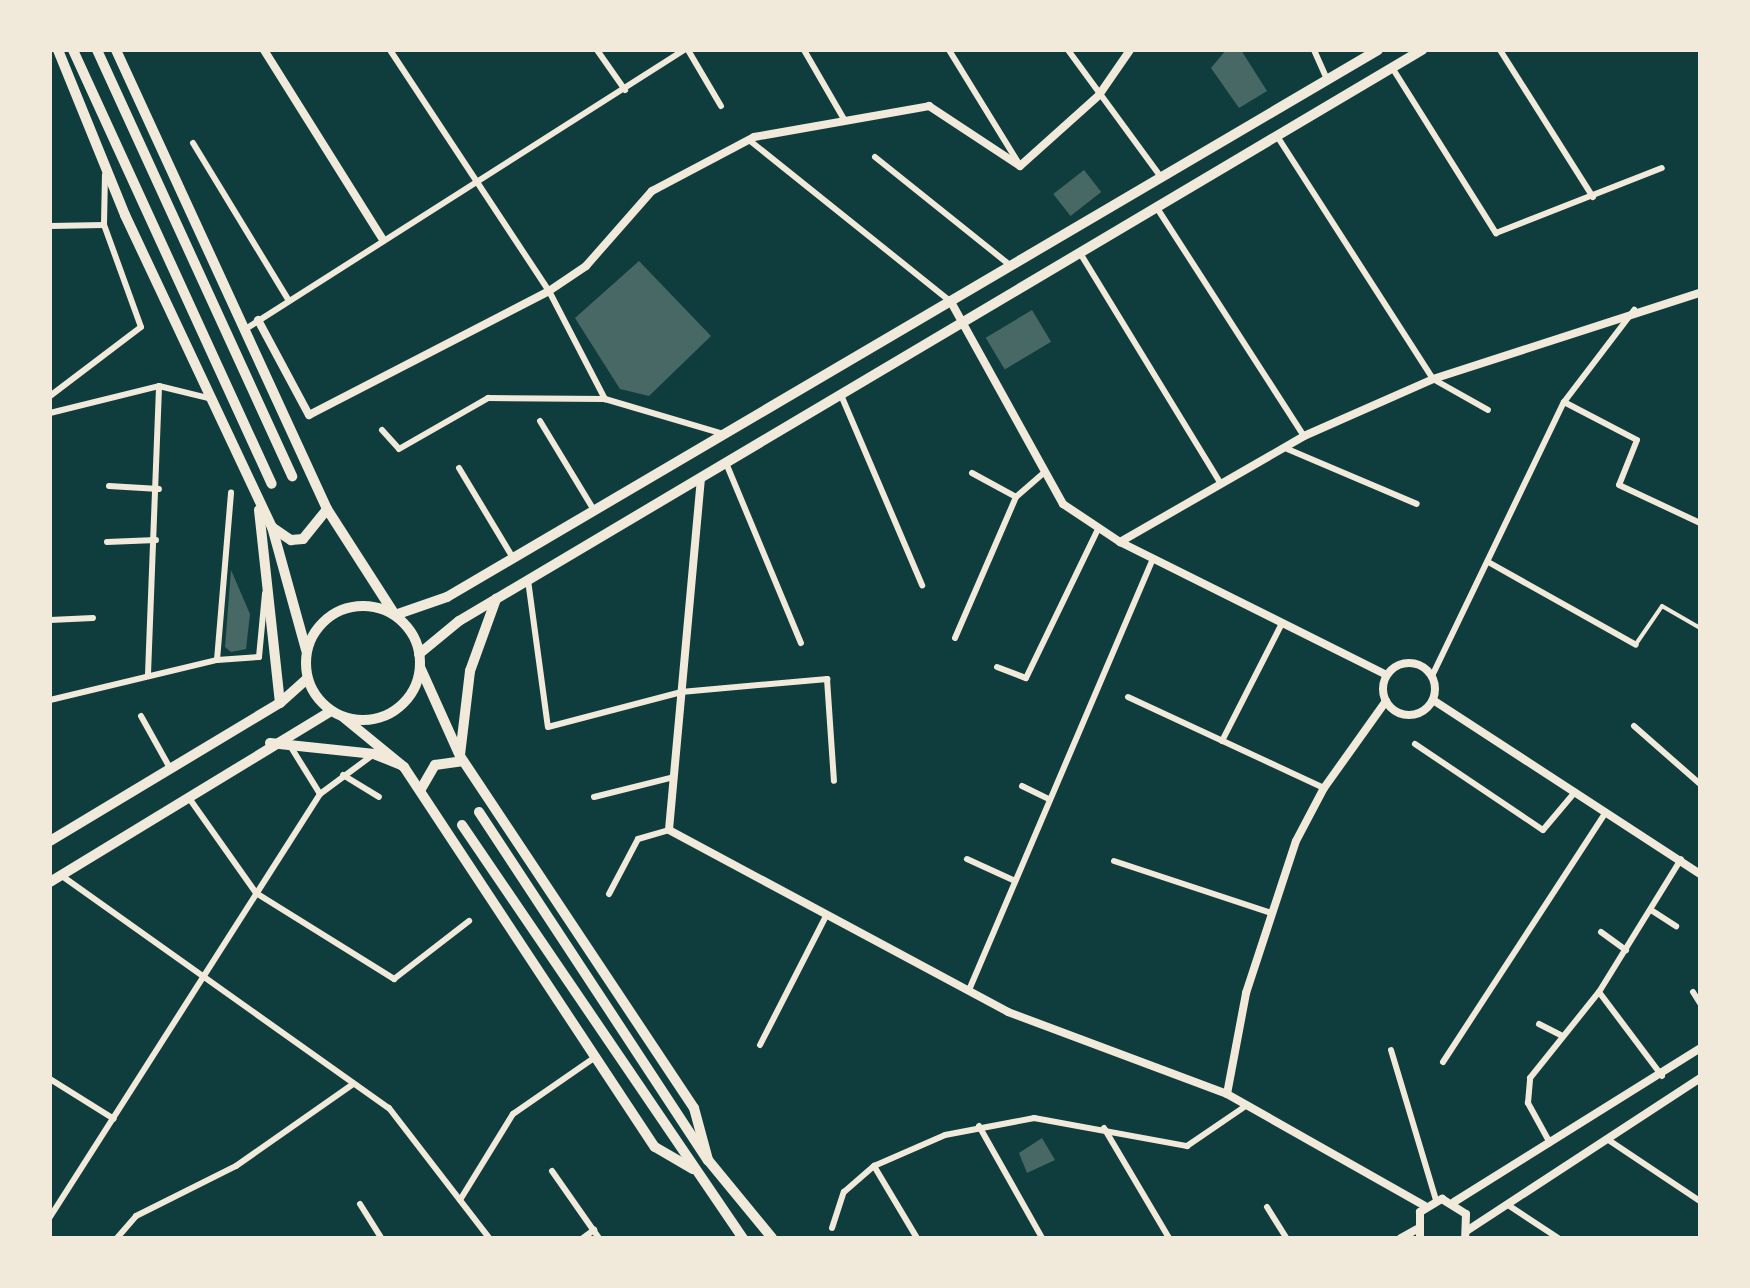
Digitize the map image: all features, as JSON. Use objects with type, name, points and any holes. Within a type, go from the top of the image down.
[{"type":"main road","points":[[58,50],[106,169],[208,398],[272,527],[306,650],[307,679],[331,711],[404,767],[654,1146],[693,1169]]},
{"type":"main road","points":[[73,50],[272,484]]},
{"type":"main road","points":[[97,50],[292,476]]},
{"type":"main road","points":[[116,50],[326,509],[396,616],[462,759],[694,1108],[708,1160]]},
{"type":"main road","points":[[306,650],[320,624],[340,610],[364,605],[396,616],[447,597],[1378,50]]},
{"type":"main road","points":[[343,717],[370,720],[390,713],[413,690],[420,661],[496,599],[1422,50]]},
{"type":"main road","points":[[259,504],[266,575],[276,614],[280,703]]},
{"type":"main road","points":[[272,527],[286,538],[303,539],[326,509]]},
{"type":"main road","points":[[462,759],[470,671],[496,599]]},
{"type":"main road","points":[[50,841],[280,703],[307,679]]},
{"type":"main road","points":[[50,882],[270,743],[331,711]]},
{"type":"main road","points":[[270,743],[374,754],[404,767]]},
{"type":"main road","points":[[421,790],[436,764],[462,759]]},
{"type":"main road","points":[[479,812],[708,1160],[772,1238]]},
{"type":"main road","points":[[462,825],[743,1238]]},
{"type":"street","points":[[264,50],[383,240]]},
{"type":"street","points":[[390,50],[549,291],[605,399]]},
{"type":"street","points":[[598,50],[625,90]]},
{"type":"street","points":[[243,331],[686,50],[721,106]]},
{"type":"street","points":[[804,50],[845,121]]},
{"type":"street","points":[[949,50],[1020,166]]},
{"type":"street","points":[[1068,50],[1162,178]]},
{"type":"street","points":[[1020,166],[1099,95],[1130,50]]},
{"type":"street","points":[[1314,50],[1328,80]]},
{"type":"street","points":[[1500,50],[1593,197]]},
{"type":"street","points":[[1392,68],[1496,233],[1662,168]]},
{"type":"street","points":[[258,320],[309,415],[549,291],[586,266],[652,191],[748,140],[929,106],[1020,166]]},
{"type":"street","points":[[1277,136],[1433,379],[1488,410]]},
{"type":"street","points":[[748,140],[950,302],[1042,474],[1064,504],[1098,530],[1152,559],[1387,675]]},
{"type":"street","points":[[194,144],[288,299]]},
{"type":"street","points":[[875,157],[1012,266]]},
{"type":"street","points":[[50,396],[141,328],[104,225],[106,169]]},
{"type":"street","points":[[1157,207],[1304,436]]},
{"type":"street","points":[[50,226],[104,225]]},
{"type":"street","points":[[1080,252],[1220,482]]},
{"type":"street","points":[[1120,542],[1304,436],[1433,379],[1634,310],[1700,293]]},
{"type":"street","points":[[1386,701],[1406,715],[1422,712],[1433,700],[1432,676],[1490,563],[1564,402],[1634,310]]},
{"type":"street","points":[[148,674],[160,489],[159,386]]},
{"type":"street","points":[[50,413],[159,386],[208,398]]},
{"type":"street","points":[[841,394],[922,585]]},
{"type":"street","points":[[382,430],[399,448],[488,398],[605,399],[724,434]]},
{"type":"street","points":[[1564,402],[1636,440],[1619,486],[1700,523]]},
{"type":"street","points":[[540,421],[594,510]]},
{"type":"street","points":[[1285,448],[1416,504]]},
{"type":"street","points":[[726,463],[801,643]]},
{"type":"street","points":[[458,468],[513,558]]},
{"type":"street","points":[[972,473],[1016,498]]},
{"type":"street","points":[[955,638],[1016,498],[1042,474]]},
{"type":"street","points":[[669,830],[701,478]]},
{"type":"street","points":[[109,486],[160,489]]},
{"type":"street","points":[[217,660],[231,493]]},
{"type":"street","points":[[996,668],[1026,678],[1098,530]]},
{"type":"street","points":[[107,542],[156,540]]},
{"type":"street","points":[[969,990],[1152,559]]},
{"type":"street","points":[[1490,563],[1636,645]]},
{"type":"street","points":[[50,700],[148,674],[217,660],[260,657],[266,575]]},
{"type":"street","points":[[528,580],[548,727],[682,692],[827,680],[834,781]]},
{"type":"street","points":[[50,620],[93,618]]},
{"type":"street","points":[[1222,741],[1282,623]]},
{"type":"street","points":[[1387,675],[1410,663],[1432,676]]},
{"type":"street","points":[[1227,1094],[1268,912],[1324,788],[1386,701],[1387,675]]},
{"type":"street","points":[[1128,697],[1324,788]]},
{"type":"street","points":[[1433,700],[1682,858],[1700,874]]},
{"type":"street","points":[[141,716],[171,769]]},
{"type":"street","points":[[1634,726],[1700,784]]},
{"type":"street","points":[[289,744],[320,794]]},
{"type":"street","points":[[1415,744],[1543,830],[1575,791]]},
{"type":"street","points":[[50,1217],[320,794],[374,754]]},
{"type":"street","points":[[343,775],[379,797]]},
{"type":"street","points":[[594,797],[674,777]]},
{"type":"street","points":[[1022,786],[1049,800]]},
{"type":"street","points":[[187,796],[256,893],[394,979],[469,921]]},
{"type":"street","points":[[1442,1062],[1607,810]]},
{"type":"street","points":[[608,894],[638,839],[669,830],[969,990],[1107,1053],[1227,1094],[1425,1206]]},
{"type":"street","points":[[1551,1144],[1528,1103],[1530,1078],[1599,992],[1682,858]]},
{"type":"street","points":[[968,860],[1015,882]]},
{"type":"street","points":[[1114,861],[1268,912]]},
{"type":"street","points":[[61,876],[389,1108],[489,1238]]},
{"type":"street","points":[[1651,910],[1676,926]]},
{"type":"street","points":[[760,1045],[828,914]]},
{"type":"street","points":[[1601,932],[1626,950]]},
{"type":"street","points":[[1599,992],[1662,1076]]},
{"type":"street","points":[[1692,992],[1700,1003]]},
{"type":"street","points":[[1539,1024],[1564,1036]]},
{"type":"street","points":[[1401,1238],[1419,1233],[1425,1206],[1436,1200],[1454,1202],[1662,1076],[1700,1048]]},
{"type":"street","points":[[1391,1050],[1436,1200]]},
{"type":"street","points":[[460,1200],[513,1114],[594,1058]]},
{"type":"street","points":[[1454,1202],[1466,1234],[1700,1078]]},
{"type":"street","points":[[50,1079],[114,1119]]},
{"type":"street","points":[[117,1238],[136,1216],[236,1166],[354,1083]]},
{"type":"street","points":[[832,1228],[844,1192],[874,1166],[979,1126],[1034,1118],[1188,1146],[1247,1104]]},
{"type":"street","points":[[979,1126],[1042,1238]]},
{"type":"street","points":[[1104,1128],[1169,1238]]},
{"type":"street","points":[[1610,1141],[1700,1202]]},
{"type":"street","points":[[874,1166],[917,1238]]},
{"type":"street","points":[[552,1171],[597,1234],[583,1238]]},
{"type":"street","points":[[360,1204],[382,1238]]},
{"type":"street","points":[[1508,1205],[1558,1238]]},
{"type":"street","points":[[1267,1207],[1286,1238]]},
{"type":"lane","points":[[1636,645],[1662,606],[1700,628]]},
{"type":"building","points":[[1226,50],[1241,50],[1267,91],[1239,108],[1211,68]]},
{"type":"building","points":[[1084,170],[1101,192],[1071,216],[1053,194]]},
{"type":"building","points":[[639,261],[711,336],[649,396],[620,389],[575,318]]},
{"type":"building","points":[[1032,310],[1051,342],[1005,370],[986,338]]},
{"type":"building","points":[[231,570],[250,614],[246,649],[231,652],[225,647]]},
{"type":"building","points":[[1042,1138],[1055,1160],[1027,1173],[1019,1153]]}]
